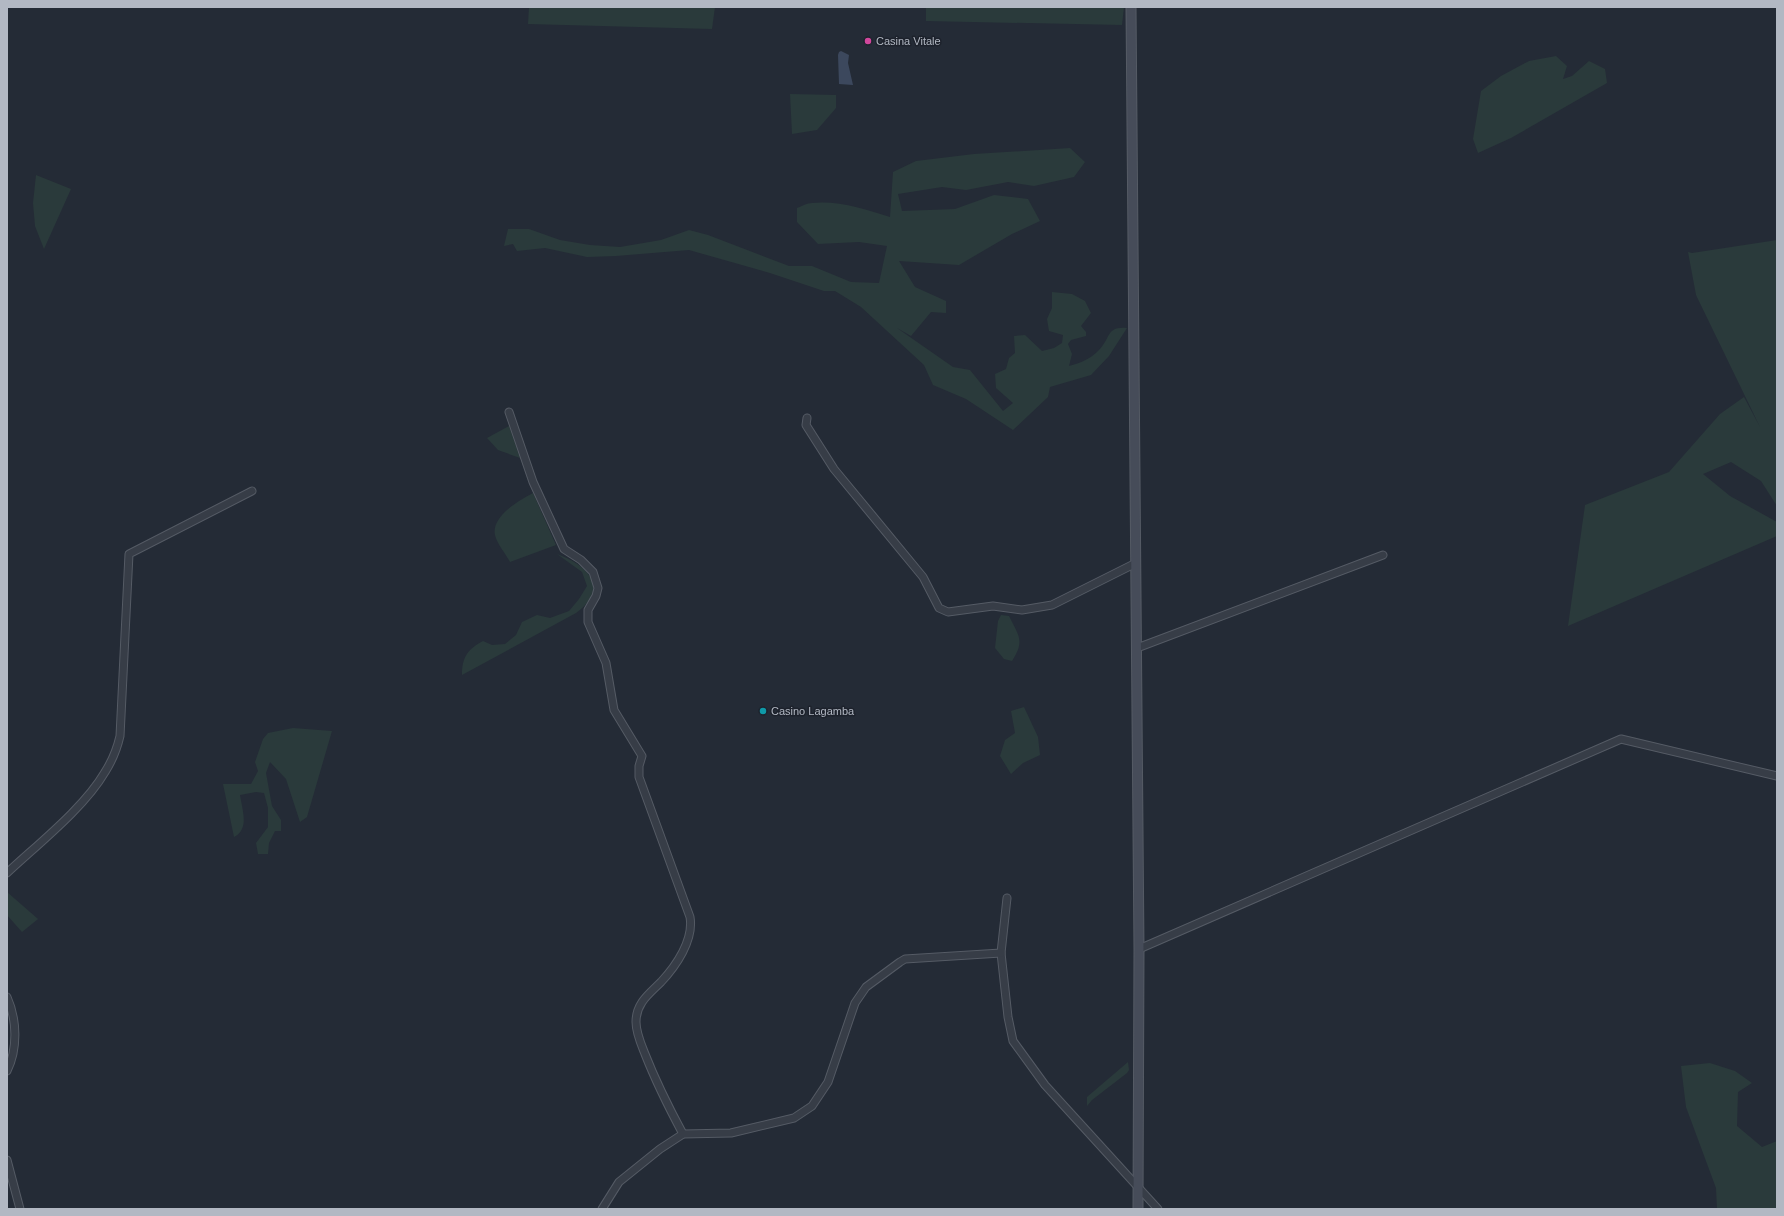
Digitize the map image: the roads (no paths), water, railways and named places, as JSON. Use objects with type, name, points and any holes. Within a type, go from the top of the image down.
[{"type":"main road","points":[[1131,7],[1139,949],[1138,1209]]},
{"type":"street","points":[[509,412],[533,482],[564,549],[581,560],[593,572],[598,588],[596,596],[588,610],[588,622],[606,663],[614,710],[642,756],[639,766],[639,777],[690,918],[692,927],[680,958],[662,981],[643,999],[639,1006],[636,1021],[638,1034],[656,1081],[683,1134]]},
{"type":"street","points":[[807,418],[806,425],[834,470],[923,577],[940,608],[948,612],[993,606],[1022,610],[1052,606],[1136,563]]},
{"type":"street","points":[[7,873],[87,796],[105,773],[115,754],[120,736],[129,554],[252,491]]},
{"type":"street","points":[[1137,648],[1383,555]]},
{"type":"street","points":[[1139,949],[1621,739],[1777,776]]},
{"type":"street","points":[[1007,898],[1001,953],[1008,1017],[1013,1041],[1045,1085],[1158,1209]]},
{"type":"street","points":[[602,1209],[619,1182],[660,1149],[683,1134],[731,1133],[794,1118],[812,1106],[828,1082],[854,1003],[866,987],[905,959],[1001,953]]},
{"type":"street","points":[[7,997],[10,1003],[16,1035],[7,1071]]},
{"type":"street","points":[[7,1160],[20,1209]]},
{"type":"water","points":[[841,51],[849,55],[848,63],[853,85],[839,84],[838,55]]},
{"type":"place","name":"Casina Vitale","points":[[868,41]]},
{"type":"place","name":"Casino Lagamba","points":[[763,711]]}]
